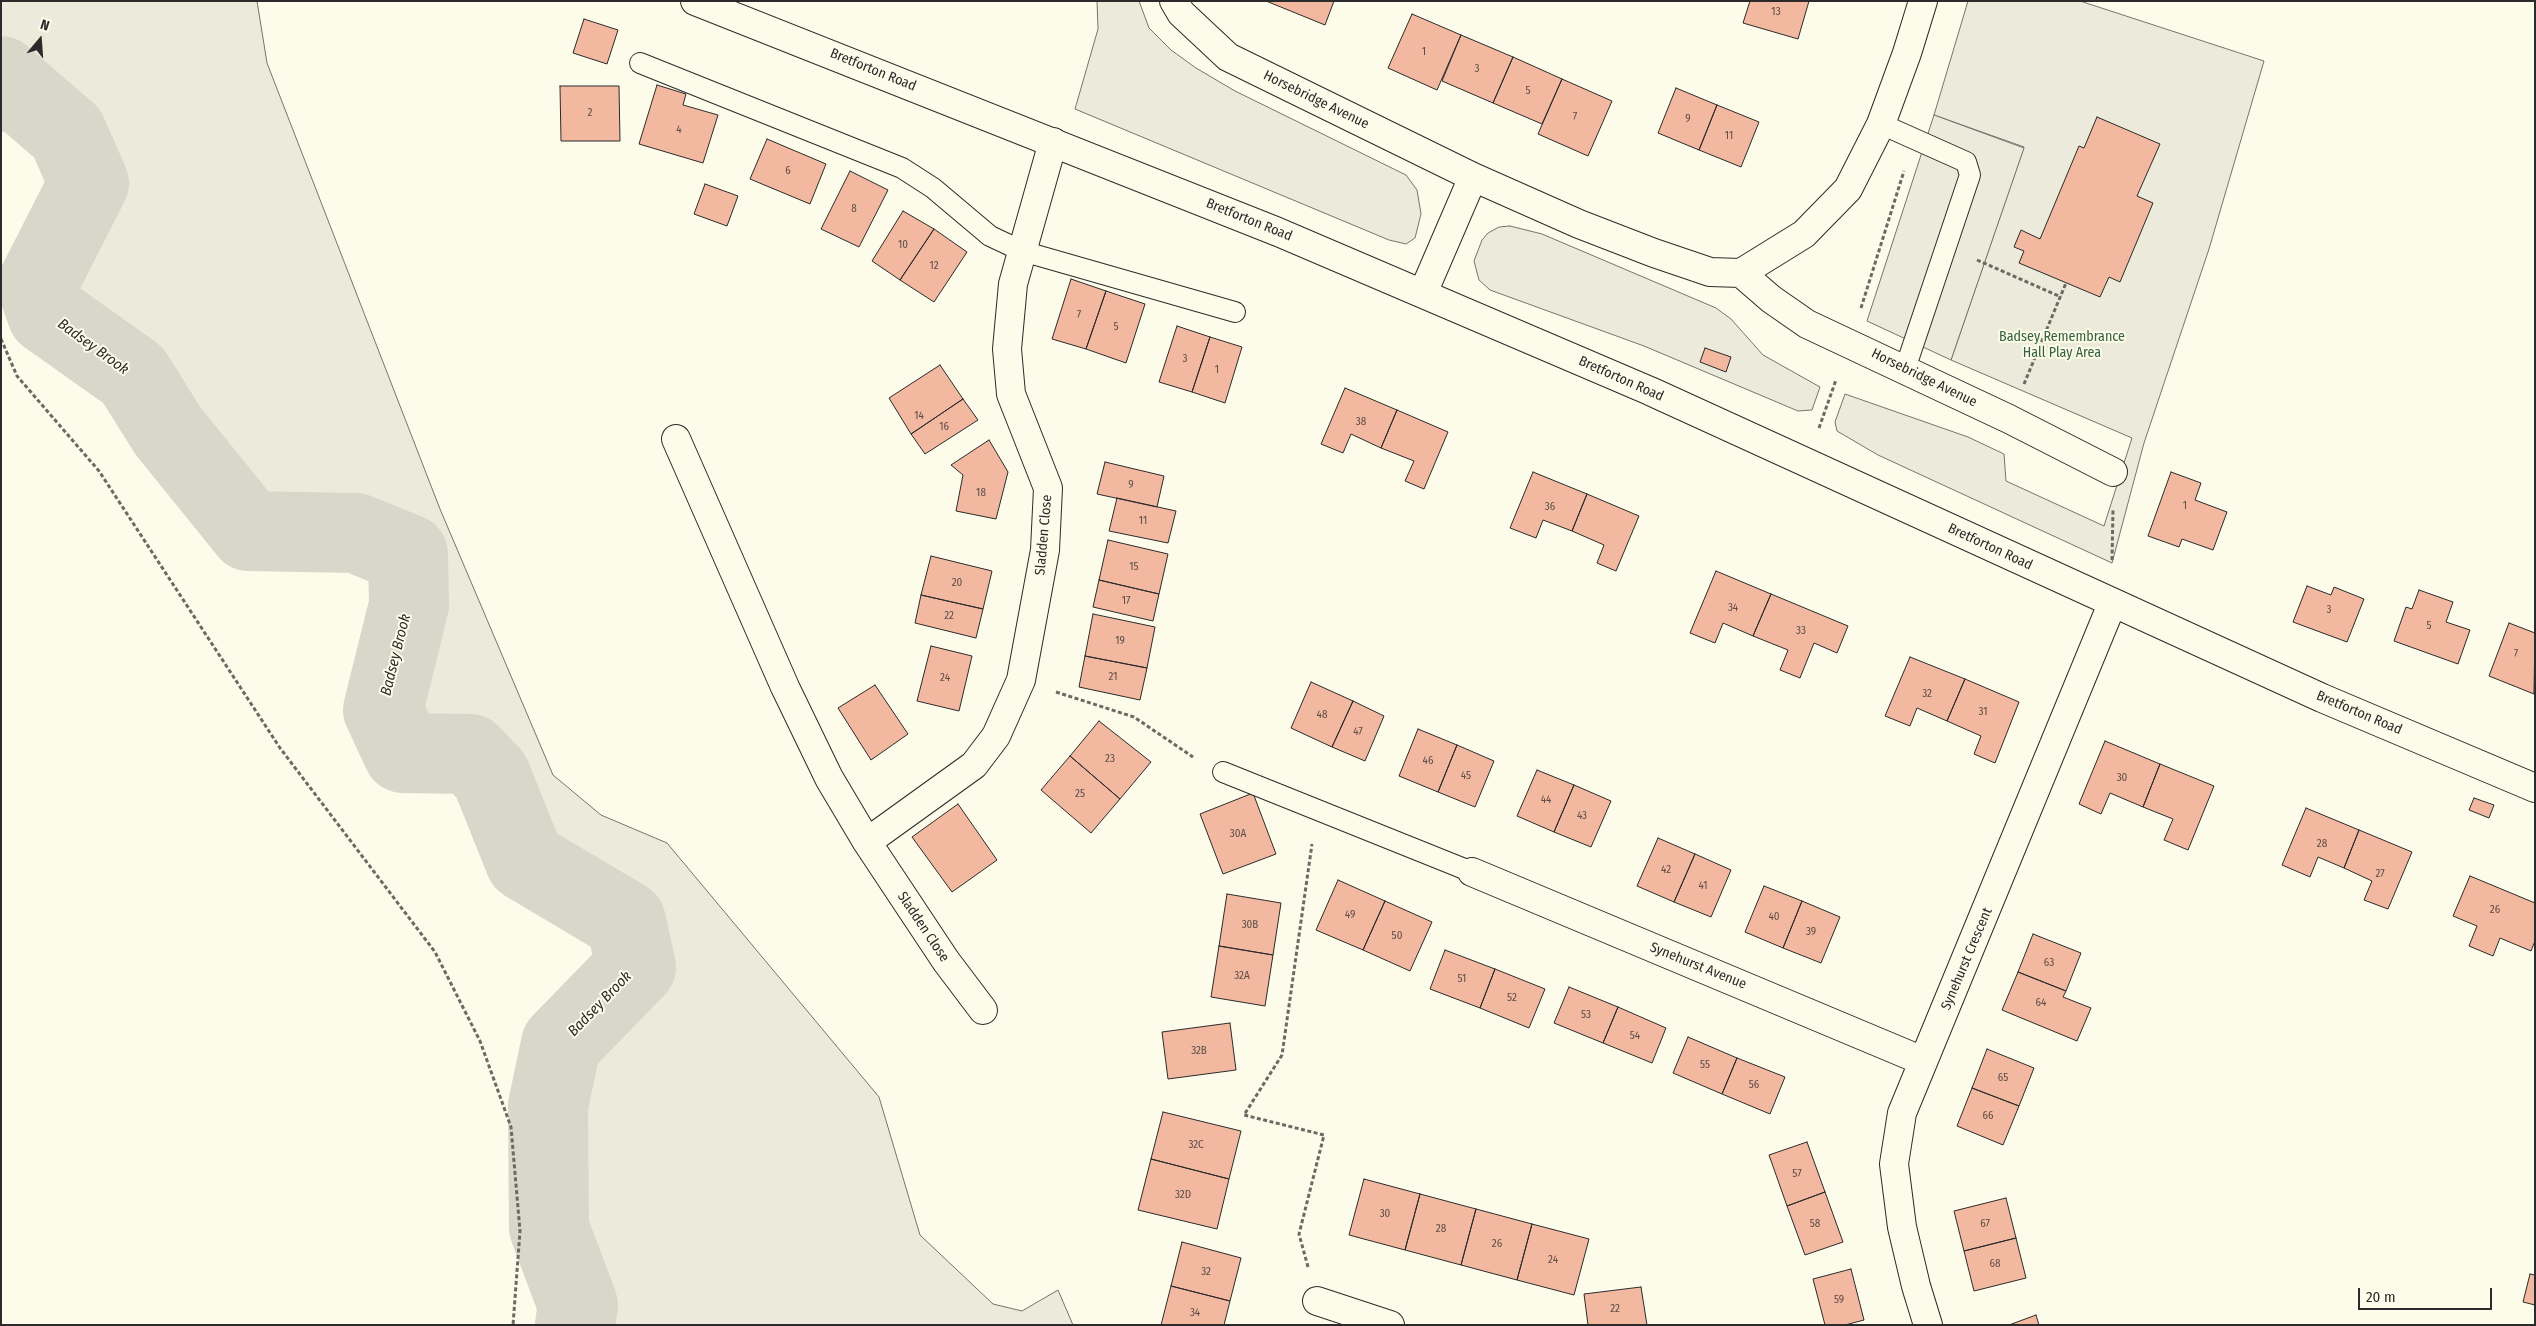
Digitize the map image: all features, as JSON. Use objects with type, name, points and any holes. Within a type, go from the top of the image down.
[{"type":"street","name":"Bretforton Road","points":[[694,1],[1054,142],[1278,232],[1423,293],[1650,392],[2322,698],[2535,788]]},
{"type":"street","name":"Horsebridge Avenue","points":[[1174,1],[1181,13],[1228,57],[1473,177],[1579,224],[1710,272],[1741,273],[1772,300],[1807,324],[1905,369],[2113,472]]},
{"type":"street","points":[[1741,273],[1804,234],[1848,189],[1881,124],[1907,53],[1923,1]]},
{"type":"street","name":"Sladden Close","points":[[867,842],[974,764],[996,736],[1021,680],[1045,550],[1048,488],[1010,394],[1007,349],[1013,284],[1054,142]]},
{"type":"street","points":[[1423,293],[1473,177]]},
{"type":"street","name":"Sladden Close","points":[[676,439],[785,687],[829,778],[867,842],[946,961],[983,1010]]},
{"type":"street","name":"Synehurst Crescent","points":[[1928,1325],[1916,1286],[1902,1227],[1894,1164],[1902,1113],[2112,604]]},
{"type":"street","name":"Synehurst Avenue","points":[[1472,872],[1923,1061]]},
{"type":"street","points":[[1317,1301],[1390,1325]]},
{"type":"lane","points":[[640,63],[902,168],[933,188],[990,236],[1022,251],[1235,312]]},
{"type":"lane","points":[[1881,124],[1966,162],[1970,175],[1905,369]]},
{"type":"lane","points":[[1223,772],[1472,872]]},
{"type":"path","points":[[1946,246],[2061,296]]},
{"type":"path","points":[[2008,419],[2066,283]]},
{"type":"path","points":[[1,339],[17,376],[99,471],[280,748],[435,952],[480,1041],[511,1127],[520,1231],[513,1325]]},
{"type":"path","points":[[2112,604],[2113,472]]},
{"type":"path","points":[[1021,680],[1134,717],[1198,760]]},
{"type":"path","points":[[1317,809],[1282,1055],[1244,1115],[1324,1135],[1299,1234],[1317,1301]]},
{"type":"green space","points":[[1,1],[257,1],[267,63],[440,509],[553,775],[601,815],[667,843],[879,1097],[920,1235],[993,1304],[1022,1311],[1058,1290],[1073,1325],[575,1325],[578,1305],[549,1228],[548,1106],[561,1044],[636,967],[626,921],[525,861],[491,776],[470,754],[403,753],[383,710],[409,605],[408,554],[356,533],[249,531],[168,431],[133,375],[47,314],[37,285],[89,183],[67,133],[1,76]]},
{"type":"green space","points":[[1097,1],[1139,1],[1149,28],[1171,50],[1196,68],[1235,91],[1406,175],[1417,190],[1421,214],[1415,238],[1406,244],[1389,240],[1075,109],[1098,29]]},
{"type":"green space","name":"Badsey Remembrance Hall Play Area","points":[[1968,1],[2080,1],[2264,61],[2209,249],[2144,443],[2112,563],[1878,455],[1837,431],[1835,422],[1845,394],[1968,437],[2004,454],[2006,481],[2104,526],[2132,438],[1951,360],[2024,147],[1934,115]]},
{"type":"green space","points":[[1510,226],[1542,234],[1716,308],[1731,319],[1763,355],[1820,387],[1812,410],[1798,411],[1644,346],[1490,290],[1479,280],[1474,261],[1482,240],[1488,233],[1499,227]]},
{"type":"shaded area","points":[[1934,115],[2024,148],[1951,360],[1867,321]]},
{"type":"building","points":[[1266,1],[1334,1],[1325,25]]},
{"type":"building","points":[[1750,1],[1809,1],[1798,39],[1743,23]]},
{"type":"building","points":[[1412,14],[1461,35],[1437,90],[1388,68]]},
{"type":"building","points":[[584,19],[618,30],[607,64],[573,53]]},
{"type":"building","points":[[1461,35],[1513,57],[1493,103],[1442,81]]},
{"type":"building","points":[[1513,57],[1562,79],[1542,124],[1493,103]]},
{"type":"building","points":[[1562,79],[1612,101],[1588,156],[1538,134]]},
{"type":"building","points":[[657,85],[686,94],[683,105],[718,115],[703,163],[639,144]]},
{"type":"building","points":[[560,86],[619,86],[620,141],[561,141]]},
{"type":"building","points":[[1676,88],[1717,105],[1699,150],[1658,133]]},
{"type":"building","points":[[1717,105],[1759,122],[1741,167],[1699,150]]},
{"type":"building","points":[[2097,117],[2160,144],[2137,196],[2153,203],[2120,282],[2109,277],[2100,297],[2019,263],[2024,251],[2014,247],[2021,230],[2040,239],[2079,146],[2084,148]]},
{"type":"building","points":[[767,139],[826,164],[810,204],[750,179]]},
{"type":"building","points":[[850,171],[888,190],[859,247],[821,229]]},
{"type":"building","points":[[705,184],[738,196],[727,226],[694,214]]},
{"type":"building","points":[[903,211],[934,229],[900,280],[872,261]]},
{"type":"building","points":[[934,229],[967,252],[934,302],[900,280]]},
{"type":"building","points":[[1071,279],[1106,291],[1086,349],[1052,339]]},
{"type":"building","points":[[1106,291],[1145,304],[1126,363],[1086,349]]},
{"type":"building","points":[[1177,326],[1210,337],[1192,392],[1159,382]]},
{"type":"building","points":[[1210,337],[1242,347],[1225,403],[1192,392]]},
{"type":"building","points":[[1705,348],[1731,357],[1726,372],[1700,362]]},
{"type":"building","points":[[940,365],[963,399],[911,434],[889,398]]},
{"type":"building","points":[[1345,388],[1397,410],[1381,448],[1351,434],[1343,453],[1321,444]]},
{"type":"building","points":[[963,399],[978,420],[925,454],[911,434]]},
{"type":"building","points":[[1397,410],[1448,432],[1424,489],[1405,481],[1414,461],[1381,448]]},
{"type":"building","points":[[989,440],[1008,472],[996,519],[956,511],[963,475],[951,465]]},
{"type":"building","points":[[1105,462],[1164,476],[1157,507],[1097,494]]},
{"type":"building","points":[[1533,472],[1587,494],[1572,531],[1543,520],[1536,538],[1510,528]]},
{"type":"building","points":[[2171,472],[2201,483],[2195,500],[2227,512],[2213,550],[2182,539],[2179,547],[2148,536]]},
{"type":"building","points":[[1587,494],[1639,516],[1616,571],[1597,563],[1604,545],[1572,531]]},
{"type":"building","points":[[1117,498],[1176,511],[1168,543],[1109,531]]},
{"type":"building","points":[[1108,540],[1168,554],[1159,594],[1099,580]]},
{"type":"building","points":[[931,556],[992,571],[983,609],[921,595]]},
{"type":"building","points":[[1716,571],[1771,594],[1753,636],[1723,623],[1715,643],[1690,633]]},
{"type":"building","points":[[1099,580],[1159,594],[1153,621],[1093,607]]},
{"type":"building","points":[[2307,586],[2331,595],[2334,587],[2364,599],[2347,642],[2293,622]]},
{"type":"building","points":[[2419,590],[2453,602],[2446,622],[2470,630],[2458,664],[2394,641],[2406,607],[2412,609]]},
{"type":"building","points":[[1771,594],[1848,626],[1837,653],[1814,643],[1800,678],[1780,670],[1788,650],[1753,636]]},
{"type":"building","points":[[921,595],[983,609],[976,638],[915,623]]},
{"type":"building","points":[[1093,614],[1155,627],[1147,668],[1085,656]]},
{"type":"building","points":[[2509,623],[2535,633],[2534,694],[2489,676]]},
{"type":"building","points":[[931,646],[972,656],[959,711],[917,701]]},
{"type":"building","points":[[1085,656],[1147,668],[1140,700],[1079,687]]},
{"type":"building","points":[[1910,657],[1965,679],[1947,721],[1917,708],[1910,726],[1885,716]]},
{"type":"building","points":[[1965,679],[2019,702],[1995,763],[1974,754],[1981,736],[1947,721]]},
{"type":"building","points":[[1311,682],[1353,701],[1332,747],[1291,728]]},
{"type":"building","points":[[875,685],[908,734],[871,760],[838,708]]},
{"type":"building","points":[[1353,701],[1384,716],[1365,761],[1332,747]]},
{"type":"building","points":[[1099,721],[1151,762],[1120,799],[1070,756]]},
{"type":"building","points":[[1418,729],[1457,745],[1438,792],[1399,776]]},
{"type":"building","points":[[2105,741],[2160,764],[2143,807],[2110,793],[2101,814],[2079,804]]},
{"type":"building","points":[[1457,745],[1494,761],[1475,807],[1438,792]]},
{"type":"building","points":[[1070,756],[1120,799],[1091,833],[1041,790]]},
{"type":"building","points":[[2160,764],[2214,786],[2188,850],[2164,840],[2173,819],[2143,807]]},
{"type":"building","points":[[1537,770],[1574,785],[1554,832],[1517,816]]},
{"type":"building","points":[[1574,785],[1611,801],[1591,847],[1554,832]]},
{"type":"building","points":[[1253,793],[1276,854],[1223,874],[1200,814]]},
{"type":"building","points":[[2474,798],[2494,805],[2489,818],[2469,810]]},
{"type":"building","points":[[958,804],[997,860],[952,892],[912,837]]},
{"type":"building","points":[[2306,808],[2359,830],[2344,868],[2318,857],[2310,877],[2282,865]]},
{"type":"building","points":[[2359,830],[2412,852],[2388,909],[2364,900],[2372,881],[2344,868]]},
{"type":"building","points":[[1658,838],[1695,854],[1674,902],[1637,886]]},
{"type":"building","points":[[1695,854],[1731,870],[1711,917],[1674,902]]},
{"type":"building","points":[[2470,876],[2535,903],[2535,941],[2531,951],[2500,938],[2493,956],[2469,946],[2477,926],[2453,916]]},
{"type":"building","points":[[1338,880],[1385,901],[1363,950],[1316,930]]},
{"type":"building","points":[[1764,886],[1802,901],[1783,948],[1745,932]]},
{"type":"building","points":[[1227,894],[1281,903],[1273,955],[1219,946]]},
{"type":"building","points":[[1385,901],[1432,922],[1410,971],[1363,950]]},
{"type":"building","points":[[1802,901],[1840,917],[1821,963],[1783,948]]},
{"type":"building","points":[[2033,934],[2081,953],[2066,991],[2018,972]]},
{"type":"building","points":[[1219,946],[1273,955],[1265,1006],[1211,997]]},
{"type":"building","points":[[1445,950],[1495,969],[1480,1008],[1430,989]]},
{"type":"building","points":[[1495,969],[1545,989],[1529,1028],[1480,1008]]},
{"type":"building","points":[[2018,972],[2066,991],[2063,997],[2091,1008],[2077,1041],[2002,1010]]},
{"type":"building","points":[[1569,987],[1618,1007],[1603,1043],[1554,1023]]},
{"type":"building","points":[[1618,1007],[1666,1028],[1652,1063],[1603,1043]]},
{"type":"building","points":[[1230,1023],[1236,1070],[1168,1079],[1162,1032]]},
{"type":"building","points":[[1688,1037],[1737,1058],[1722,1094],[1673,1073]]},
{"type":"building","points":[[1987,1049],[2034,1068],[2019,1106],[1972,1088]]},
{"type":"building","points":[[1737,1058],[1785,1077],[1770,1114],[1722,1094]]},
{"type":"building","points":[[1972,1088],[2019,1106],[2003,1145],[1957,1126]]},
{"type":"building","points":[[1163,1112],[1241,1131],[1229,1179],[1151,1159]]},
{"type":"building","points":[[1807,1142],[1825,1192],[1787,1206],[1769,1155]]},
{"type":"building","points":[[1151,1159],[1229,1179],[1217,1229],[1138,1210]]},
{"type":"building","points":[[1364,1179],[1420,1194],[1405,1250],[1349,1235]]},
{"type":"building","points":[[1825,1192],[1843,1242],[1805,1255],[1787,1206]]},
{"type":"building","points":[[1420,1194],[1476,1209],[1461,1265],[1405,1250]]},
{"type":"building","points":[[2006,1198],[2016,1238],[1964,1251],[1954,1211]]},
{"type":"building","points":[[1476,1209],[1532,1224],[1517,1280],[1461,1265]]},
{"type":"building","points":[[1532,1224],[1589,1239],[1574,1295],[1517,1280]]},
{"type":"building","points":[[2016,1238],[2026,1278],[1974,1291],[1964,1251]]},
{"type":"building","points":[[1182,1242],[1241,1258],[1230,1301],[1171,1286]]},
{"type":"building","points":[[1851,1269],[1864,1320],[1845,1325],[1825,1325],[1813,1279]]},
{"type":"building","points":[[2530,1274],[2535,1275],[2535,1305],[2523,1302]]},
{"type":"building","points":[[1171,1286],[1230,1301],[1224,1325],[1161,1325]]},
{"type":"building","points":[[1641,1287],[1647,1325],[1588,1325],[1584,1294]]},
{"type":"building","points":[[2036,1315],[2039,1325],[2009,1325]]},
{"type":"waterway","name":"Badsey Brook","points":[[1,76],[67,133],[89,183],[37,285],[47,314],[133,375],[168,431],[249,531],[356,533],[408,554],[409,605],[383,710],[403,753],[470,754],[491,776],[525,861],[626,921],[636,967],[561,1044],[548,1106],[549,1228],[578,1305],[575,1325]]},
{"type":"waterway","points":[[1,125],[26,99]]}]
